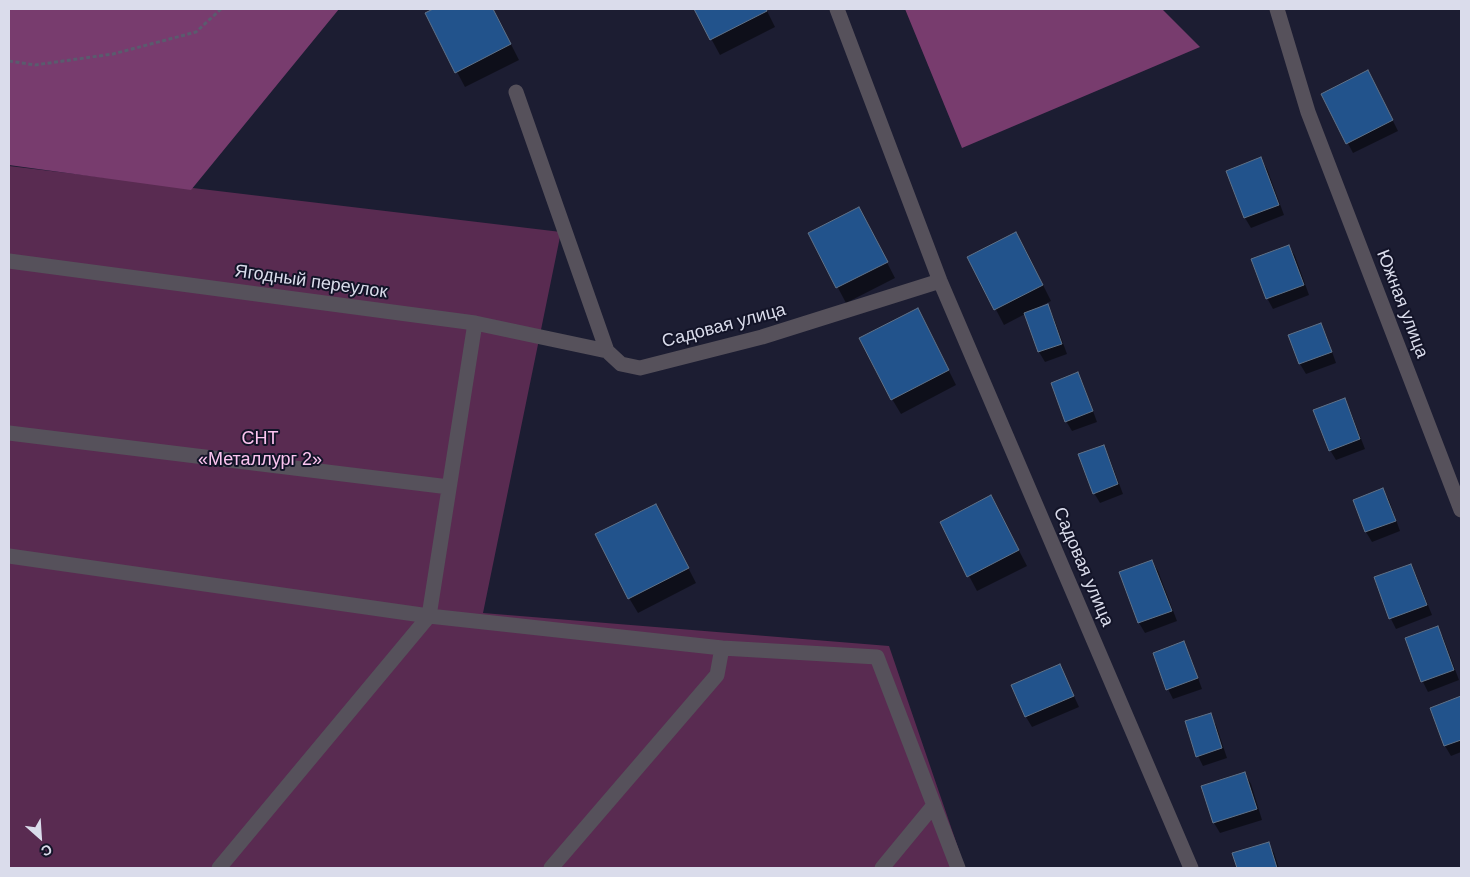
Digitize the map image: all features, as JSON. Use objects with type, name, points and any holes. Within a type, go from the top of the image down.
[{"type":"street","name":"Садовая улица","points":[[836,9],[940,280],[1191,868]]},
{"type":"street","name":"Южная улица","points":[[1277,9],[1308,112],[1461,510]]},
{"type":"street","points":[[516,92],[607,351]]},
{"type":"street","name":"Ягодный переулок","points":[[9,261],[475,323],[607,351]]},
{"type":"street","name":"Садовая улица","points":[[607,351],[621,364],[640,368],[762,337],[940,280]]},
{"type":"street","points":[[219,868],[429,616],[475,323]]},
{"type":"street","points":[[9,433],[449,488]]},
{"type":"street","points":[[9,556],[429,616],[722,648],[877,657],[958,868]]},
{"type":"street","points":[[551,868],[716,675],[722,648]]},
{"type":"street","points":[[882,868],[934,805]]},
{"type":"path","points":[[9,61],[35,65],[113,54],[196,32],[221,9]]},
{"type":"green space","name":"СНТ «Металлург 2»","points":[[9,166],[561,232],[483,613],[889,646],[965,868],[9,868]]},
{"type":"shaded area","points":[[9,9],[339,9],[191,190],[9,165]]},
{"type":"shaded area","points":[[905,9],[1162,9],[1200,47],[962,148]]},
{"type":"building","points":[[433,9],[493,9],[511,44],[455,73],[425,13]]},
{"type":"building","points":[[694,9],[766,9],[767,11],[710,40]]},
{"type":"building","points":[[1368,70],[1393,120],[1346,144],[1321,94]]},
{"type":"building","points":[[1261,157],[1279,205],[1244,218],[1226,171]]},
{"type":"building","points":[[859,207],[888,262],[836,288],[808,233]]},
{"type":"building","points":[[1016,232],[1043,285],[994,310],[967,257]]},
{"type":"building","points":[[1289,245],[1304,285],[1266,299],[1251,259]]},
{"type":"building","points":[[1048,304],[1062,344],[1038,352],[1024,313]]},
{"type":"building","points":[[918,308],[949,370],[891,400],[859,338]]},
{"type":"building","points":[[1321,323],[1332,352],[1299,364],[1288,335]]},
{"type":"building","points":[[1078,372],[1093,411],[1065,422],[1051,383]]},
{"type":"building","points":[[1345,398],[1360,439],[1329,451],[1313,410]]},
{"type":"building","points":[[1104,445],[1118,484],[1093,494],[1078,454]]},
{"type":"building","points":[[1383,488],[1396,521],[1365,532],[1353,500]]},
{"type":"building","points":[[991,495],[1019,550],[967,577],[940,522]]},
{"type":"building","points":[[656,504],[689,568],[628,599],[595,534]]},
{"type":"building","points":[[1152,560],[1172,611],[1138,623],[1119,572]]},
{"type":"building","points":[[1411,564],[1427,605],[1389,619],[1374,577]]},
{"type":"building","points":[[1438,626],[1454,670],[1421,682],[1405,638]]},
{"type":"building","points":[[1184,641],[1198,678],[1166,690],[1153,653]]},
{"type":"building","points":[[1060,664],[1074,696],[1025,717],[1011,685]]},
{"type":"building","points":[[1461,696],[1461,740],[1444,746],[1430,708]]},
{"type":"building","points":[[1211,713],[1222,748],[1196,757],[1185,721]]},
{"type":"building","points":[[1245,772],[1257,809],[1213,823],[1201,786]]},
{"type":"building","points":[[1269,842],[1277,868],[1237,868],[1232,853]]}]
